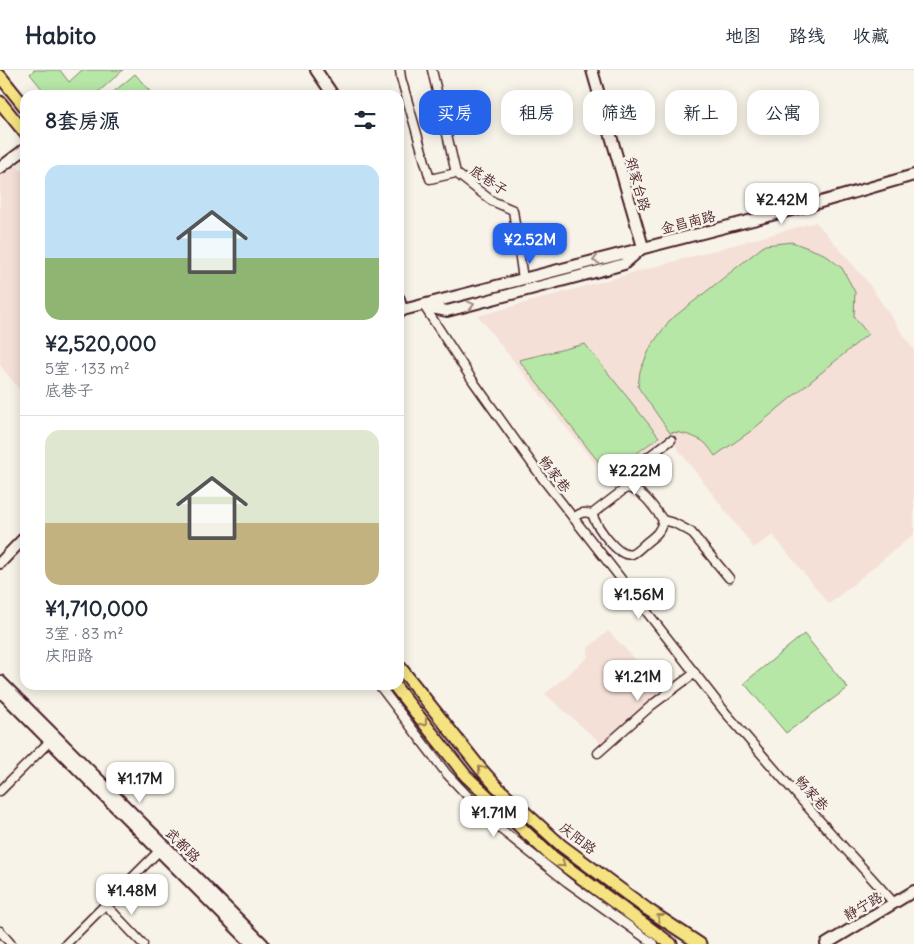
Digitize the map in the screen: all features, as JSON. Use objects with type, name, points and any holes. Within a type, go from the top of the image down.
[{"type":"main road","points":[[0,76],[20,101]]},
{"type":"main road","points":[[0,102],[20,127]]},
{"type":"main road","name":"庆阳路","points":[[404,672],[497,787],[562,846],[647,909],[700,944]]},
{"type":"main road","points":[[398,690],[466,776],[479,789],[550,855],[671,944]]},
{"type":"street","points":[[316,70],[330,90]]},
{"type":"street","points":[[400,70],[430,180],[456,173]]},
{"type":"street","name":"底巷子","points":[[432,70],[456,173],[492,201],[513,210],[523,279]]},
{"type":"street","name":"郑家台路","points":[[592,70],[643,247]]},
{"type":"street","points":[[0,168],[20,153]]},
{"type":"street","name":"金昌南路","points":[[404,310],[807,206],[914,175]]},
{"type":"street","name":"金昌南路","points":[[424,306],[447,311],[610,268],[624,264],[643,247]]},
{"type":"street","name":"畅家巷","points":[[424,306],[473,381],[543,479],[725,712],[894,903]]},
{"type":"street","points":[[592,514],[626,488],[636,466],[671,440]]},
{"type":"street","points":[[626,488],[636,489],[642,494],[663,520],[674,523],[691,532],[729,578]]},
{"type":"street","points":[[573,518],[580,513],[592,514]]},
{"type":"street","points":[[592,514],[594,521],[616,549],[624,554],[632,554],[661,530],[663,520]]},
{"type":"street","points":[[0,564],[20,542]]},
{"type":"street","points":[[598,753],[652,705],[695,673]]},
{"type":"street","name":"武都路","points":[[0,681],[252,944]]},
{"type":"street","points":[[383,690],[446,773],[494,823],[567,882],[654,944]]},
{"type":"street","name":"武都路","points":[[0,691],[50,742],[263,944]]},
{"type":"street","points":[[0,791],[50,742]]},
{"type":"street","points":[[66,944],[162,848]]},
{"type":"street","name":"静宁路","points":[[826,944],[914,891]]},
{"type":"street","points":[[104,904],[143,944]]},
{"type":"street","points":[[0,932],[11,944]]},
{"type":"shaded area","points":[[13,161],[20,169],[20,391],[0,365],[0,172]]},
{"type":"shaded area","points":[[816,222],[866,280],[914,350],[914,534],[829,604],[773,535],[754,548],[667,435],[607,479],[478,316]]},
{"type":"shaded area","points":[[608,631],[665,690],[603,745],[545,694],[588,657],[588,648]]},
{"type":"green space","points":[[34,70],[60,70],[69,82],[82,70],[123,70],[101,90],[43,90],[30,74]]},
{"type":"green space","points":[[135,74],[149,90],[116,90]]},
{"type":"green space","points":[[792,242],[824,254],[842,268],[855,292],[854,317],[868,334],[751,431],[715,456],[705,443],[698,439],[688,435],[670,433],[638,387],[640,371],[651,346],[669,321],[765,245]]},
{"type":"green space","points":[[585,344],[659,437],[608,474],[519,360]]},
{"type":"green space","points":[[804,634],[848,688],[786,733],[744,683]]}]
